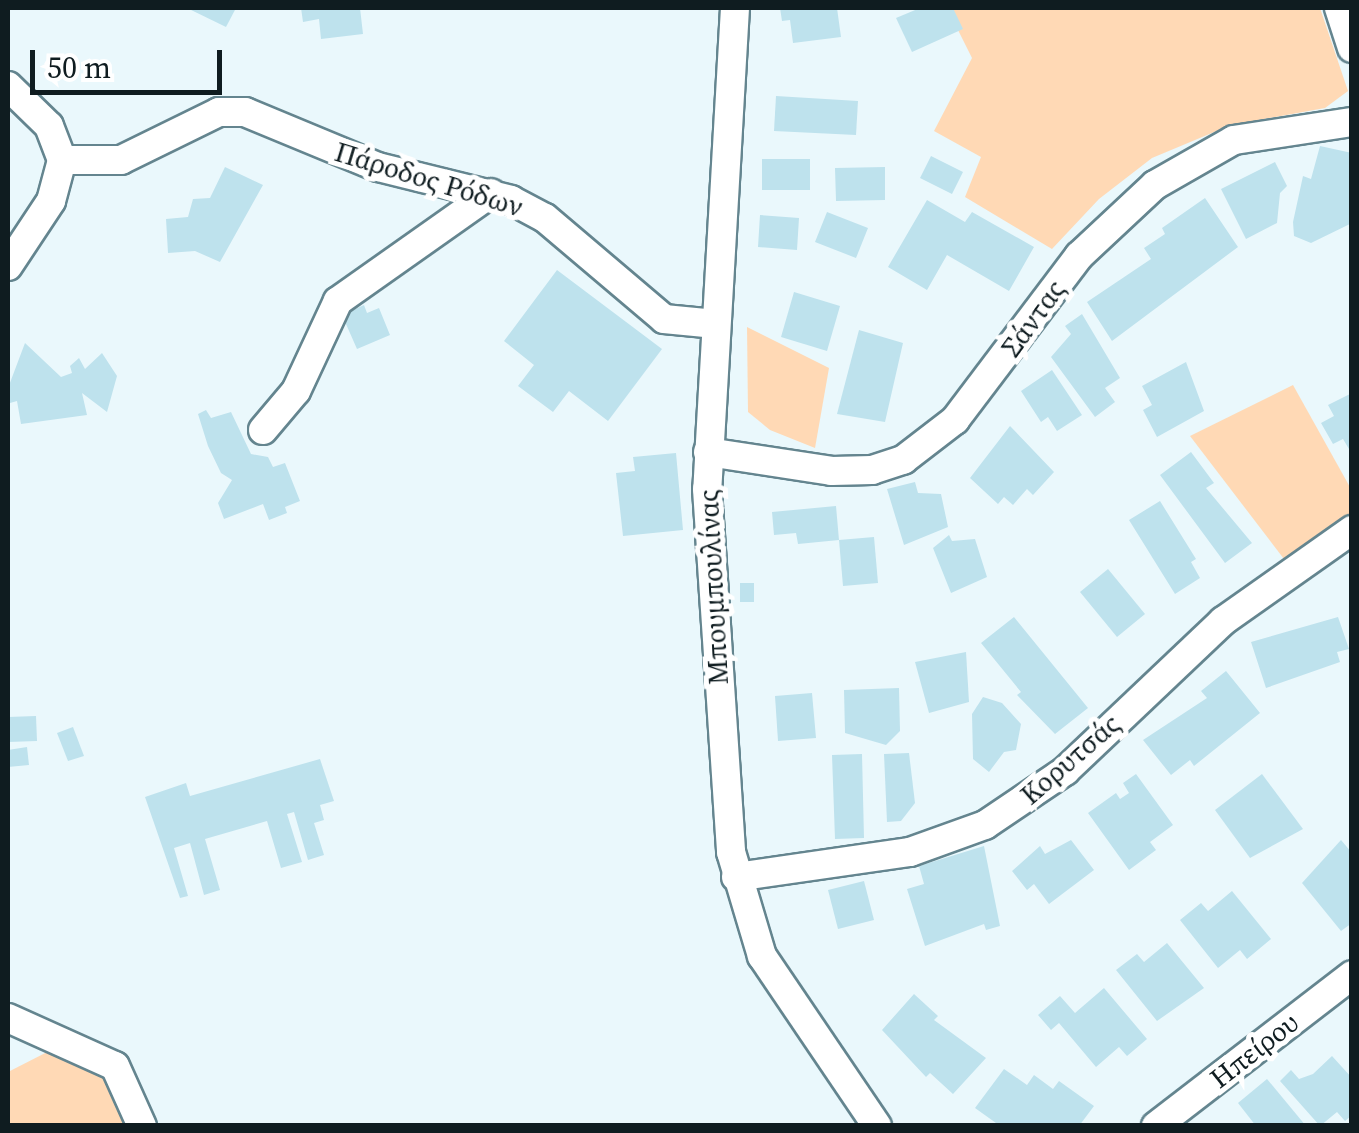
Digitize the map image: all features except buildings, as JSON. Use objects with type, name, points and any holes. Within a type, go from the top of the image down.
[{"type":"street","name":"Μπουμπουλίνας","points":[[735,8],[708,452],[719,720],[736,877],[773,974],[877,1126]]},
{"type":"street","points":[[1339,8],[1352,48]]},
{"type":"street","points":[[8,86],[49,126],[62,160],[51,202],[8,266]]},
{"type":"street","name":"Πάροδος Ρόδων","points":[[62,160],[120,160],[231,110],[378,167],[490,193],[540,216],[664,319],[716,324]]},
{"type":"street","name":"Σάντας","points":[[708,452],[832,471],[872,470],[903,460],[955,420],[1079,256],[1155,185],[1234,140],[1352,122]]},
{"type":"street","points":[[263,430],[296,391],[338,301],[490,193]]},
{"type":"street","name":"Κορυτσάς","points":[[736,877],[910,852],[985,826],[1065,772],[1222,621],[1352,530]]},
{"type":"street","name":"Ηπείρου","points":[[1156,1126],[1352,975]]},
{"type":"street","points":[[8,1018],[115,1066],[142,1126]]},
{"type":"shaded area","points":[[947,8],[1320,8],[1348,91],[1325,108],[1231,125],[1152,158],[1099,199],[1052,249],[965,197],[981,157],[934,131],[972,58]]},
{"type":"shaded area","points":[[747,327],[829,368],[815,448],[770,430],[748,412]]},
{"type":"shaded area","points":[[1293,385],[1351,489],[1351,513],[1284,559],[1190,436]]},
{"type":"shaded area","points":[[57,1047],[96,1065],[116,1087],[133,1126],[8,1126],[8,1072]]}]
